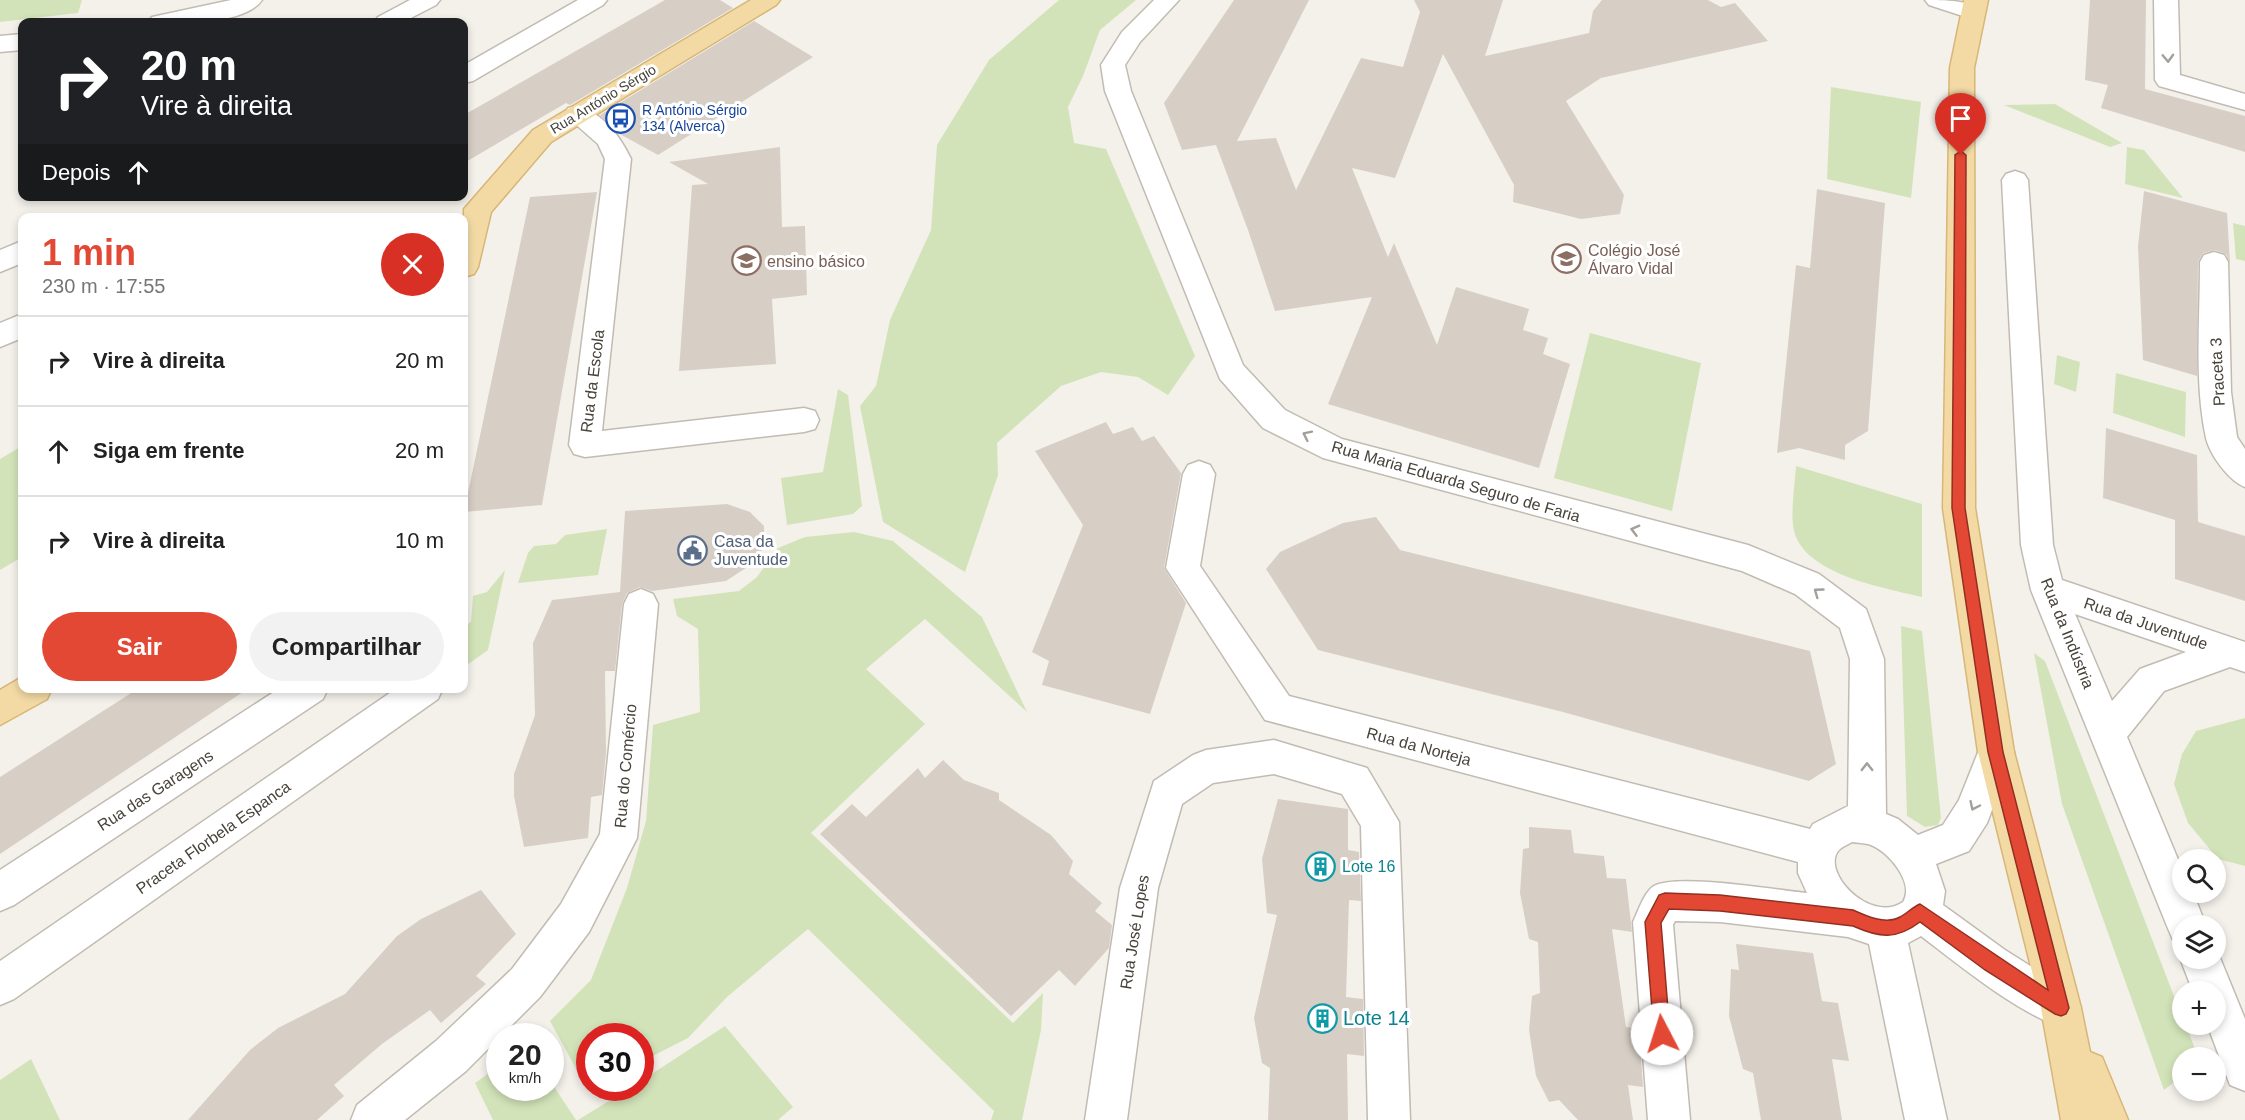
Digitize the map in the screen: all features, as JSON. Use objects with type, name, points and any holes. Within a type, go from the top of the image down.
[{"type":"main road","name":"Rua António Sérgio","points":[[468,250],[478,209],[542,136],[768,0]]},
{"type":"main road","points":[[1974,6],[1962,68],[1959,508],[1996,752],[2061,1008],[2082,1120]]},
{"type":"main road","points":[[0,710],[27,693]]},
{"type":"main road","points":[[2061,1008],[2108,1120]]},
{"type":"street","points":[[183,18],[230,10],[250,0]]},
{"type":"street","points":[[394,18],[428,0]]},
{"type":"street","points":[[468,73],[595,0]]},
{"type":"street","name":"Rua Maria Eduarda Seguro de Faria","points":[[1167,0],[1131,37],[1113,65],[1118,91],[1231,371],[1274,419],[1334,449],[1748,559],[1807,584],[1854,619],[1867,659],[1867,826]]},
{"type":"street","points":[[1937,0],[1974,6]]},
{"type":"street","points":[[2166,0],[2168,80],[2245,102]]},
{"type":"street","points":[[0,44],[18,42]]},
{"type":"street","name":"Rua da Escola","points":[[577,114],[609,139],[618,159],[585,445],[804,420]]},
{"type":"street","name":"Rua da Indústria","points":[[2015,180],[2037,545],[2048,590],[2183,915]]},
{"type":"street","points":[[0,262],[18,253]]},
{"type":"street","name":"Praceta 3","points":[[2214,262],[2216,392],[2222,440],[2245,474]]},
{"type":"street","points":[[0,336],[18,327]]},
{"type":"street","name":"Rua da Norteja","points":[[1199,474],[1183,568],[1278,709],[1817,849]]},
{"type":"street","name":"Rua da Juventude","points":[[2048,590],[2237,655]]},
{"type":"street","name":"Rua do Comércio","points":[[372,1120],[451,1056],[526,983],[575,918],[618,838],[641,604]]},
{"type":"street","points":[[2108,732],[2152,680],[2237,655]]},
{"type":"street","name":"Rua das Garagens","points":[[0,892],[303,693]]},
{"type":"street","name":"Praceta Florbela Espanca","points":[[0,986],[419,693]]},
{"type":"street","points":[[1912,855],[1956,838],[1974,810],[1996,752]]},
{"type":"street","name":"Rua José Lopes","points":[[1106,1120],[1139,888],[1167,793],[1206,767],[1274,757],[1354,780],[1380,822],[1389,1120]]},
{"type":"street","points":[[1669,1120],[1653,922],[1665,901],[1720,903],[1886,919],[1926,900],[1926,885],[1912,855],[1884,831],[1850,824],[1835,829],[1823,837],[1817,849],[1815,863],[1819,879],[1838,907],[1886,919],[1991,964],[2061,1008]]},
{"type":"street","points":[[1886,919],[1926,1120]]},
{"type":"street","points":[[2226,1022],[2245,1070]]},
{"type":"green space","points":[[0,0],[82,0],[78,13],[18,18],[18,20],[0,22]]},
{"type":"green space","points":[[1059,0],[1136,0],[1100,30],[1083,76],[1068,107],[1074,143],[1106,149],[1195,356],[1168,395],[1138,377],[1101,372],[1061,386],[997,443],[998,475],[965,572],[883,522],[860,406],[876,386],[890,320],[931,230],[937,145],[989,60]]},
{"type":"green space","points":[[1831,87],[1921,102],[1911,198],[1827,179]]},
{"type":"green space","points":[[2055,104],[2122,143],[2110,147],[2004,105]]},
{"type":"green space","points":[[2127,147],[2144,150],[2183,198],[2125,184]]},
{"type":"green space","points":[[2233,223],[2245,226],[2245,261],[2236,259]]},
{"type":"green space","points":[[1590,333],[1701,363],[1672,511],[1554,478]]},
{"type":"green space","points":[[2057,355],[2080,362],[2076,392],[2054,384]]},
{"type":"green space","points":[[2116,373],[2186,392],[2185,437],[2113,413]]},
{"type":"green space","points":[[838,389],[848,395],[862,506],[853,514],[787,525],[781,478],[823,472]]},
{"type":"green space","points":[[18,448],[18,559],[0,570],[0,459]]},
{"type":"green space","points":[[1796,466],[1922,504],[1922,597],[1868,584],[1830,569],[1813,559],[1801,546],[1794,531]]},
{"type":"green space","points":[[607,529],[598,575],[518,583],[528,553],[534,546],[556,544],[565,535]]},
{"type":"green space","points":[[854,532],[893,541],[982,617],[1027,712],[925,619],[866,669],[925,724],[811,833],[1013,1023],[1043,993],[1041,1030],[1022,1120],[991,1120],[994,1111],[808,929],[727,997],[688,1038],[654,1055],[654,1023],[576,1023],[576,1069],[564,1047],[564,1023],[551,1023],[550,1021],[591,980],[627,888],[646,821],[653,725],[700,712],[698,629],[677,616],[673,599],[739,591],[757,577],[778,548],[805,537]]},
{"type":"green space","points":[[505,570],[488,650],[468,664],[468,624],[471,622],[473,596],[487,592]]},
{"type":"green space","points":[[1901,626],[1922,631],[1941,818],[1938,825],[1925,827],[1907,816]]},
{"type":"green space","points":[[2034,653],[2045,661],[2172,991],[2172,1035],[2190,1035],[2194,1047],[2172,1047],[2172,1084],[2164,1090],[2062,804]]},
{"type":"green space","points":[[2245,718],[2245,866],[2226,861],[2226,849],[2210,849],[2188,823],[2174,784],[2182,754],[2196,731]]},
{"type":"green space","points":[[725,1026],[793,1107],[778,1120],[578,1120],[609,1101],[654,1101],[654,1072]]},
{"type":"green space","points":[[31,1059],[60,1120],[0,1120],[0,1080]]},
{"type":"green space","points":[[486,1075],[486,1101],[564,1101],[576,1120],[493,1120],[475,1083]]},
{"type":"building","points":[[665,0],[720,0],[733,8],[570,105],[566,103],[468,161],[468,113]]},
{"type":"building","points":[[1234,0],[1309,0],[1237,141],[1276,138],[1296,190],[1361,58],[1403,67],[1420,12],[1414,0],[1503,0],[1485,56],[1589,33],[1593,11],[1602,0],[1708,0],[1721,7],[1735,3],[1768,41],[1601,78],[1566,101],[1624,195],[1620,214],[1581,219],[1513,202],[1514,185],[1443,54],[1395,178],[1352,168],[1388,257],[1394,243],[1437,345],[1456,287],[1529,309],[1523,330],[1548,338],[1543,354],[1570,364],[1539,468],[1328,404],[1372,297],[1275,311],[1216,145],[1182,150],[1164,103]]},
{"type":"building","points":[[2090,0],[2146,0],[2145,89],[2245,116],[2245,152],[2101,108],[2108,85],[2085,80]]},
{"type":"building","points":[[754,21],[813,57],[658,155],[618,133],[600,115]]},
{"type":"building","name":"ensino básico","points":[[780,147],[782,227],[805,226],[807,295],[772,299],[776,364],[679,371],[692,185],[708,184],[669,162]]},
{"type":"building","points":[[1817,189],[1885,203],[1868,431],[1845,445],[1845,460],[1799,448],[1777,453],[1796,265],[1810,268]]},
{"type":"building","points":[[2144,191],[2227,213],[2230,263],[2226,254],[2215,250],[2203,253],[2198,262],[2197,376],[2143,360],[2138,246]]},
{"type":"building","points":[[597,192],[542,505],[468,512],[468,493],[530,197]]},
{"type":"building","points":[[1106,422],[1113,434],[1133,427],[1142,441],[1154,436],[1181,473],[1164,568],[1186,603],[1150,714],[1042,685],[1049,661],[1032,652],[1083,525],[1035,451]]},
{"type":"building","points":[[2106,428],[2197,455],[2198,522],[2245,536],[2245,601],[2175,579],[2175,520],[2103,498]]},
{"type":"building","points":[[727,504],[750,512],[764,526],[764,545],[760,554],[752,564],[726,581],[652,591],[640,587],[627,593],[622,604],[615,671],[605,671],[606,753],[602,795],[591,797],[588,838],[524,847],[514,796],[514,774],[535,715],[533,643],[552,600],[620,592],[625,511]]},
{"type":"building","points":[[1376,517],[1400,550],[1810,651],[1836,764],[1809,781],[1563,712],[1318,650],[1266,569],[1280,552],[1343,523]]},
{"type":"building","points":[[131,693],[242,693],[0,854],[0,777]]},
{"type":"building","points":[[943,760],[964,780],[999,793],[999,800],[1051,835],[1073,861],[1069,874],[1102,903],[1095,911],[1112,925],[1109,948],[1075,986],[1059,970],[1011,1016],[820,834],[852,804],[866,817],[918,768],[925,778]]},
{"type":"building","points":[[1278,799],[1348,809],[1348,850],[1359,852],[1361,901],[1349,900],[1346,997],[1363,999],[1364,1056],[1347,1054],[1348,1120],[1268,1120],[1270,1068],[1262,1063],[1254,1018],[1277,915],[1267,913],[1262,859]]},
{"type":"building","points":[[1529,827],[1571,830],[1574,853],[1604,856],[1607,878],[1626,879],[1632,932],[1612,929],[1626,1027],[1639,1029],[1643,1087],[1628,1085],[1633,1120],[1578,1120],[1559,1100],[1549,1102],[1536,1076],[1529,1030],[1532,996],[1540,993],[1538,942],[1529,939],[1520,893],[1523,849],[1529,848]]},
{"type":"building","points":[[481,890],[516,934],[476,976],[486,984],[441,1023],[430,1010],[382,1044],[334,1085],[344,1096],[317,1120],[188,1120],[250,1050],[278,1028],[345,994],[397,936],[421,919]]},
{"type":"building","points":[[1736,944],[1813,953],[1822,1001],[1838,1003],[1849,1061],[1832,1059],[1842,1120],[1761,1120],[1753,1073],[1743,1069],[1729,1016],[1731,969],[1739,970]]},
{"type":"place","name":"R António Sérgio 134 (Alverca)","points":[[621,118]]},
{"type":"place","name":"Colégio José Álvaro Vidal","points":[[1567,259]]},
{"type":"place","name":"ensino básico","points":[[746,261]]},
{"type":"place","name":"Casa da Juventude","points":[[693,550]]},
{"type":"place","name":"Lote 16","points":[[1321,866]]},
{"type":"place","name":"Lote 14","points":[[1322,1018]]},
{"type":"route","points":[[1662,1034],[1653,922],[1665,901],[1720,903],[1853,918],[1870,926],[1885,928],[1900,927],[1912,921],[1920,912],[1991,964],[2061,1008],[1996,752],[1959,508],[1961,155]]}]
